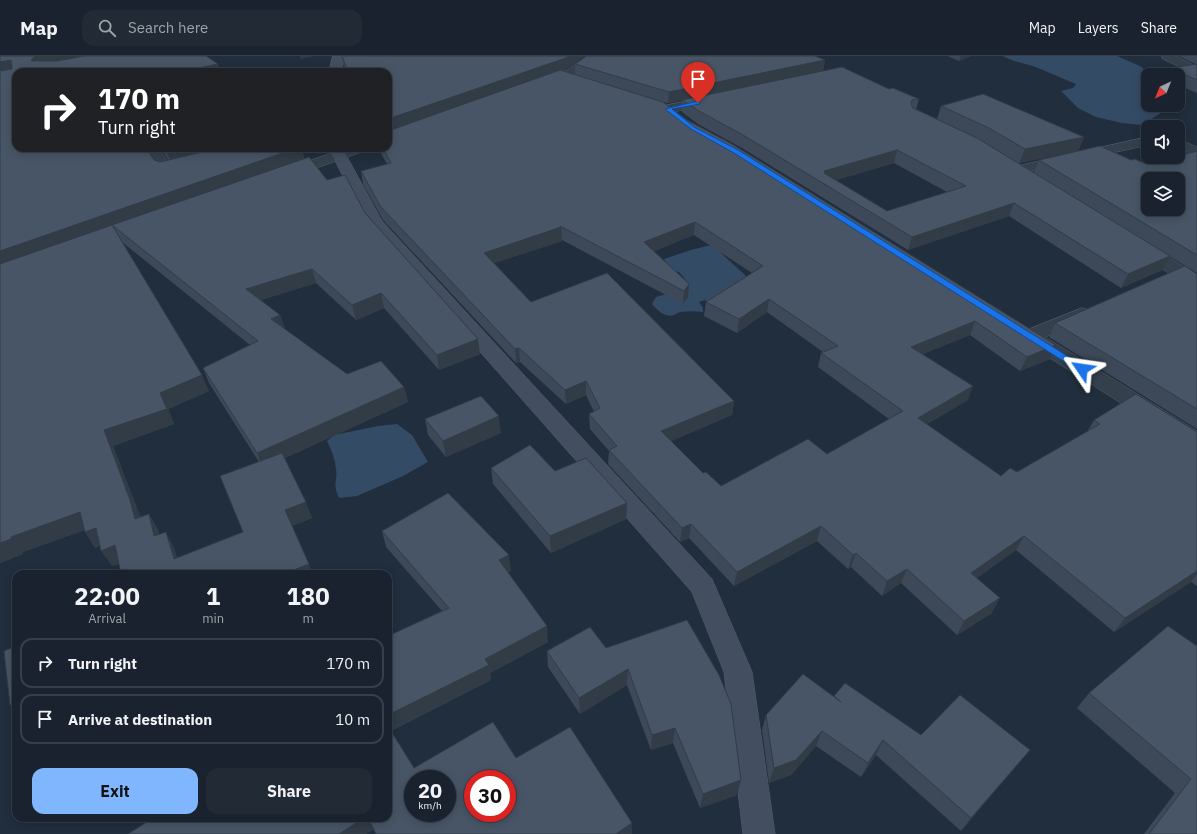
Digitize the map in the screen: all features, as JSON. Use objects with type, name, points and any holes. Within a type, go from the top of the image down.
[{"type":"main road","points":[[336,68],[339,56]]},
{"type":"main road","points":[[347,152],[375,223],[703,586],[738,672],[759,834]]},
{"type":"street","points":[[530,86],[571,72],[595,56]]},
{"type":"street","points":[[1170,56],[1167,57],[1197,71]]},
{"type":"street","points":[[560,76],[581,83]]},
{"type":"street","points":[[683,121],[662,107],[721,98]]},
{"type":"street","points":[[1037,182],[1011,166],[1141,142]]},
{"type":"street","points":[[1185,146],[1197,152]]},
{"type":"street","points":[[154,152],[166,170],[196,162]]},
{"type":"street","points":[[272,178],[341,152]]},
{"type":"street","points":[[1124,238],[1197,283]]},
{"type":"street","points":[[1157,281],[1178,271]]},
{"type":"street","points":[[1101,306],[1024,332],[1197,442]]},
{"type":"water","points":[[1003,56],[1117,56],[1142,68],[1141,68],[1141,112],[1162,112],[1150,120],[1141,120],[1141,125],[1122,123],[1096,117],[1078,108],[1061,91],[1073,88],[1076,84],[1034,66]]},
{"type":"water","points":[[719,243],[721,253],[745,275],[751,283],[710,304],[705,300],[699,302],[703,308],[703,312],[680,312],[671,316],[656,309],[652,304],[656,297],[688,288],[685,279],[679,272],[671,271],[664,259]]},
{"type":"water","points":[[397,424],[412,435],[428,462],[403,476],[357,496],[339,498],[336,489],[335,462],[327,441],[334,435],[378,426]]},
{"type":"building","points":[[0,56],[36,56],[31,60],[32,61],[57,61],[84,56],[206,56],[218,64],[199,68],[12,69],[11,60],[0,62]]},
{"type":"building","points":[[342,56],[569,56],[392,118],[392,68],[346,68]]},
{"type":"building","points":[[587,56],[815,56],[825,60],[669,92],[575,64]]},
{"type":"building","points":[[1197,64],[1197,80],[1185,75],[1185,68],[1170,68]]},
{"type":"building","points":[[842,67],[889,89],[893,88],[919,99],[912,100],[911,104],[913,108],[977,138],[1170,256],[1128,274],[1014,203],[912,237],[682,100]],"holes":[[[897,150],[966,186],[887,211],[824,173],[826,172],[824,171]]]},
{"type":"building","points":[[12,69],[12,152],[149,152],[154,160],[160,162],[202,152],[285,152],[0,251],[0,71]]},
{"type":"building","points":[[560,70],[663,102],[687,120],[732,144],[1056,345],[1027,357],[975,321],[911,347],[973,386],[918,418],[1001,476],[1010,468],[1017,472],[1100,424],[1094,420],[1136,394],[1197,432],[1197,571],[1125,618],[1024,536],[971,573],[1000,598],[964,621],[907,569],[887,581],[856,553],[853,555],[821,526],[737,572],[691,524],[682,528],[609,450],[617,446],[589,414],[600,408],[586,381],[565,390],[519,348],[515,349],[381,207],[361,171],[391,163],[385,152],[392,152],[392,130]],"holes":[[[695,222],[763,266],[706,302],[739,319],[769,299],[838,346],[821,353],[903,411],[827,454],[808,439],[721,486],[706,472],[703,473],[661,431],[734,401],[607,273],[531,302],[484,253],[561,227],[560,226],[684,291],[689,284],[644,242]]]},
{"type":"building","points":[[983,94],[1084,137],[1025,149],[989,128],[941,106]]},
{"type":"building","points":[[1100,146],[1131,160],[1135,159],[1141,162],[1141,164],[1185,164],[1185,154],[1197,151],[1197,255],[1039,160]]},
{"type":"building","points":[[309,157],[327,180],[345,175],[365,213],[478,339],[437,355],[381,293],[352,305],[312,269],[246,289],[280,315],[271,319],[347,374],[381,361],[404,387],[257,453],[203,368],[258,341],[112,225]]},
{"type":"building","points":[[112,225],[202,375],[160,393],[167,409],[104,430],[130,500],[135,519],[149,514],[154,536],[166,532],[174,559],[243,532],[220,476],[282,453],[306,502],[285,510],[309,564],[294,570],[120,570],[115,545],[101,551],[96,528],[85,532],[80,512],[11,537],[11,539],[0,543],[0,264]]},
{"type":"building","points":[[1185,266],[1197,274],[1197,409],[1055,323]]},
{"type":"building","points":[[481,396],[499,416],[443,441],[425,419]]},
{"type":"building","points":[[530,445],[555,471],[586,458],[627,503],[550,536],[491,468]]},
{"type":"building","points":[[448,493],[509,555],[499,560],[547,626],[485,659],[489,665],[392,713],[392,634],[449,608],[382,531]]},
{"type":"building","points":[[687,620],[719,675],[731,704],[741,780],[703,794],[675,728],[652,735],[628,669],[579,698],[547,651],[590,627],[606,648]]},
{"type":"building","points":[[1168,626],[1197,646],[1197,834],[1149,834],[1191,779],[1089,693]]},
{"type":"building","points":[[12,648],[12,704],[10,705],[4,651]]},
{"type":"building","points":[[803,674],[841,702],[834,696],[845,683],[921,735],[960,695],[1030,750],[971,818],[883,740],[868,763],[822,731],[796,760],[774,768],[766,715]]},
{"type":"building","points":[[493,722],[516,758],[570,727],[632,823],[616,834],[376,834],[370,822],[392,822],[392,732],[414,768]]},
{"type":"building","points":[[147,822],[358,822],[339,834],[128,834]]},
{"type":"route","points":[[698,103],[668,109],[692,128],[736,152],[1082,369]]}]
